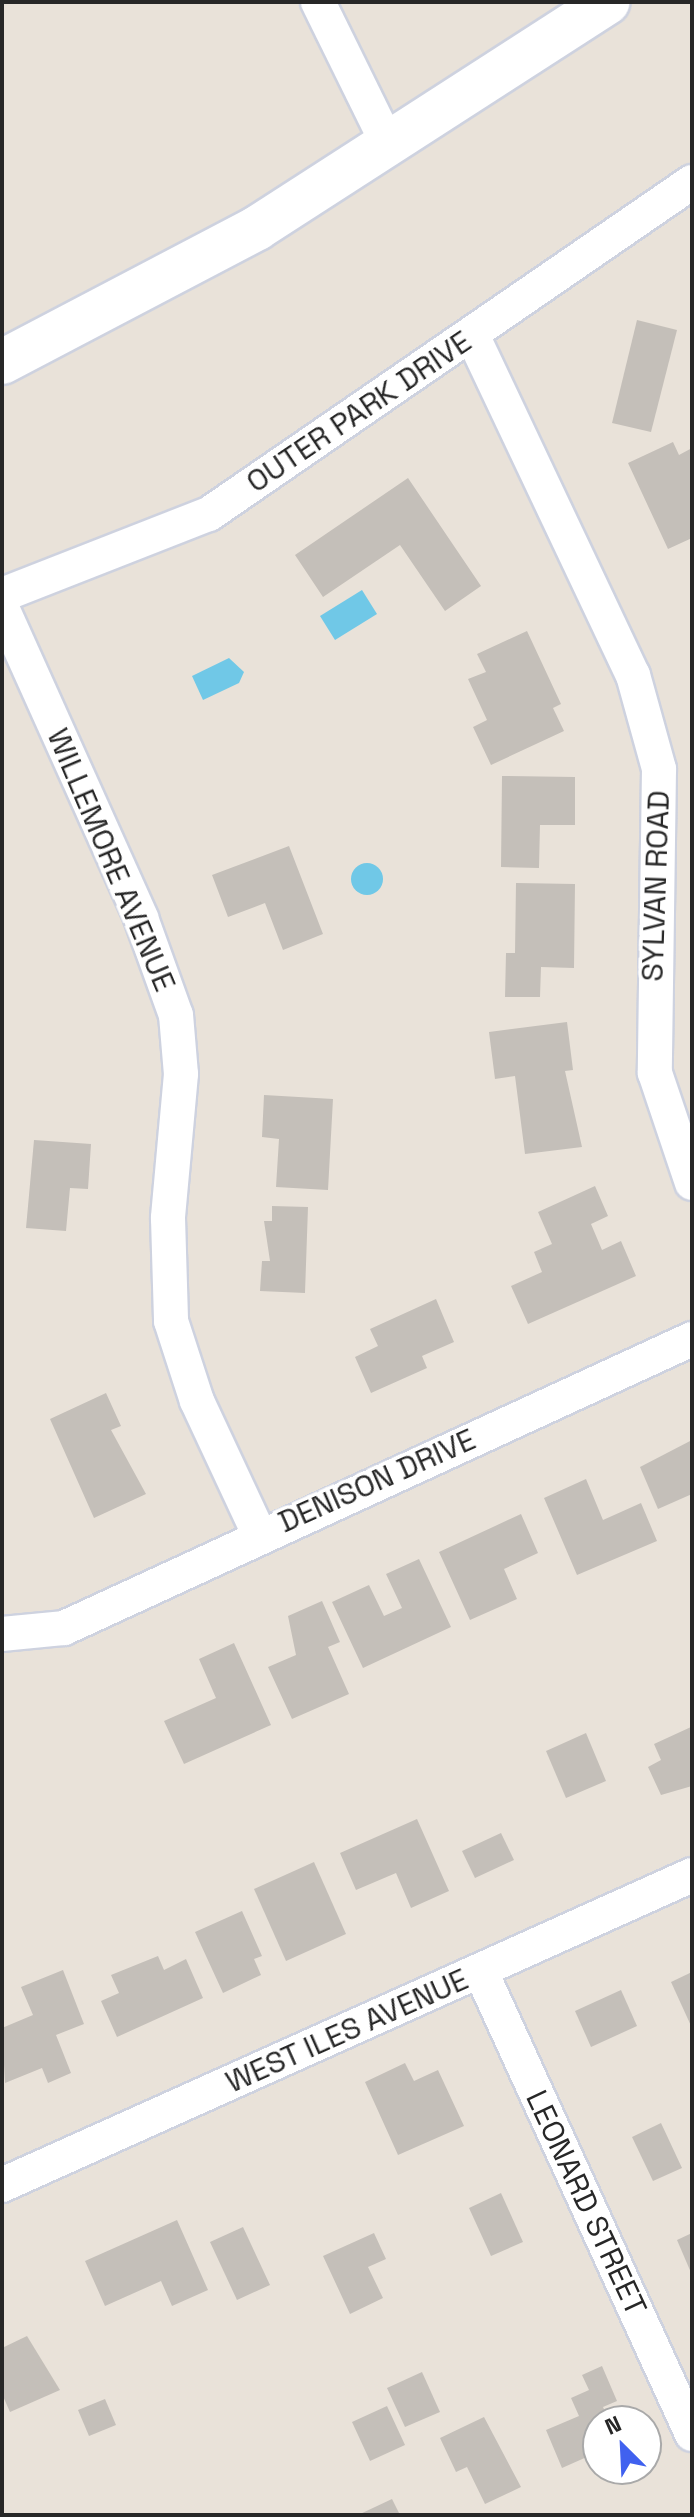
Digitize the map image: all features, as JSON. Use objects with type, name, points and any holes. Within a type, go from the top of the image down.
[{"type":"street","points":[[318,2],[389,146]]},
{"type":"street","points":[[2,362],[128,301],[389,146],[608,2]]},
{"type":"street","name":"OUTER PARK DRIVE","points":[[2,595],[209,514],[692,182]]},
{"type":"street","name":"SYLVAN ROAD","points":[[472,335],[633,675],[659,769],[664,816],[652,968],[655,1073],[692,1183]]},
{"type":"street","name":"WILLEMORE AVENUE","points":[[2,608],[147,932],[176,1015],[171,1321],[197,1401],[259,1534]]},
{"type":"street","name":"DENISON DRIVE","points":[[2,1634],[64,1628],[259,1534],[692,1339]]},
{"type":"street","name":"WEST ILES AVENUE","points":[[2,2185],[692,1875]]},
{"type":"street","name":"LEONARD STREET","points":[[481,1972],[692,2434]]},
{"type":"water","points":[[362,590],[377,614],[335,640],[320,616]]},
{"type":"water","points":[[229,658],[244,672],[239,683],[203,700],[192,676]]},
{"type":"water","points":[[367,863],[379,867],[383,879],[379,891],[367,895],[355,891],[351,879],[355,867]]},
{"type":"building","points":[[637,320],[677,330],[651,432],[612,423]]},
{"type":"building","points":[[673,442],[679,455],[692,448],[692,538],[668,549],[628,463]]},
{"type":"building","points":[[408,478],[481,586],[445,611],[400,545],[323,597],[295,555]]},
{"type":"building","points":[[527,631],[561,704],[553,708],[564,731],[491,765],[473,727],[487,720],[468,679],[486,672],[477,654]]},
{"type":"building","points":[[502,776],[575,777],[575,825],[540,825],[539,868],[501,867]]},
{"type":"building","points":[[289,846],[323,934],[283,950],[265,903],[228,917],[212,875]]},
{"type":"building","points":[[516,883],[575,884],[574,968],[541,967],[540,997],[505,997],[506,953],[515,953]]},
{"type":"building","points":[[567,1022],[573,1070],[565,1071],[582,1147],[525,1154],[515,1076],[495,1079],[489,1032]]},
{"type":"building","points":[[264,1095],[333,1099],[328,1190],[276,1187],[279,1139],[262,1137]]},
{"type":"building","points":[[34,1140],[91,1144],[88,1189],[70,1188],[66,1231],[26,1228]]},
{"type":"building","points":[[595,1186],[608,1216],[591,1224],[602,1250],[621,1241],[636,1276],[528,1324],[511,1286],[542,1272],[534,1252],[552,1244],[538,1212]]},
{"type":"building","points":[[272,1206],[308,1207],[305,1293],[260,1291],[262,1261],[270,1261],[264,1221],[272,1221]]},
{"type":"building","points":[[436,1299],[454,1342],[422,1356],[427,1368],[371,1393],[355,1357],[378,1346],[370,1329]]},
{"type":"building","points":[[106,1393],[121,1426],[111,1430],[146,1494],[94,1518],[50,1419]]},
{"type":"building","points":[[692,1440],[692,1494],[658,1509],[640,1467]]},
{"type":"building","points":[[586,1479],[603,1520],[641,1503],[657,1541],[577,1575],[544,1498]]},
{"type":"building","points":[[521,1514],[538,1553],[504,1569],[517,1599],[470,1620],[439,1552]]},
{"type":"building","points":[[419,1559],[451,1627],[363,1668],[332,1602],[369,1585],[384,1616],[402,1608],[386,1574]]},
{"type":"building","points":[[322,1601],[340,1642],[328,1647],[349,1694],[292,1719],[268,1667],[296,1655],[288,1616]]},
{"type":"building","points":[[234,1643],[271,1725],[184,1764],[164,1721],[216,1698],[199,1659]]},
{"type":"building","points":[[691,1727],[692,1786],[661,1795],[648,1767],[661,1760],[654,1744]]},
{"type":"building","points":[[586,1733],[606,1781],[566,1798],[546,1751]]},
{"type":"building","points":[[417,1819],[449,1891],[411,1908],[396,1873],[356,1890],[340,1853]]},
{"type":"building","points":[[501,1833],[514,1860],[475,1878],[462,1851]]},
{"type":"building","points":[[314,1862],[346,1934],[286,1961],[254,1889]]},
{"type":"building","points":[[242,1911],[262,1956],[254,1959],[261,1975],[223,1993],[195,1932]]},
{"type":"building","points":[[158,1956],[164,1970],[186,1959],[203,1998],[117,2037],[101,2001],[119,1993],[111,1975]]},
{"type":"building","points":[[63,1970],[84,2024],[56,2035],[71,2073],[48,2083],[42,2068],[5,2083],[2,2028],[33,2015],[21,1987]]},
{"type":"building","points":[[692,1972],[692,2028],[671,1982]]},
{"type":"building","points":[[621,1990],[637,2026],[591,2047],[575,2011]]},
{"type":"building","points":[[405,2063],[414,2081],[438,2070],[464,2126],[398,2155],[365,2082]]},
{"type":"building","points":[[661,2123],[682,2168],[653,2181],[632,2137]]},
{"type":"building","points":[[501,2193],[523,2242],[491,2256],[469,2208]]},
{"type":"building","points":[[177,2220],[208,2290],[172,2306],[161,2281],[105,2306],[85,2261]]},
{"type":"building","points":[[243,2227],[270,2285],[237,2300],[210,2242]]},
{"type":"building","points":[[374,2233],[386,2259],[368,2267],[383,2298],[350,2314],[323,2256]]},
{"type":"building","points":[[692,2233],[692,2275],[677,2240]]},
{"type":"building","points":[[27,2336],[60,2390],[10,2412],[2,2394],[2,2348]]},
{"type":"building","points":[[602,2366],[617,2401],[608,2405],[582,2405],[582,2459],[562,2468],[546,2430],[579,2416],[571,2398],[589,2390],[582,2375]]},
{"type":"building","points":[[422,2372],[440,2412],[405,2427],[387,2388]]},
{"type":"building","points":[[105,2399],[116,2425],[89,2436],[78,2410]]},
{"type":"building","points":[[387,2406],[405,2445],[370,2461],[352,2422]]},
{"type":"building","points":[[484,2417],[521,2487],[485,2504],[467,2467],[456,2472],[440,2438]]},
{"type":"building","points":[[392,2499],[400,2515],[358,2515]]}]
